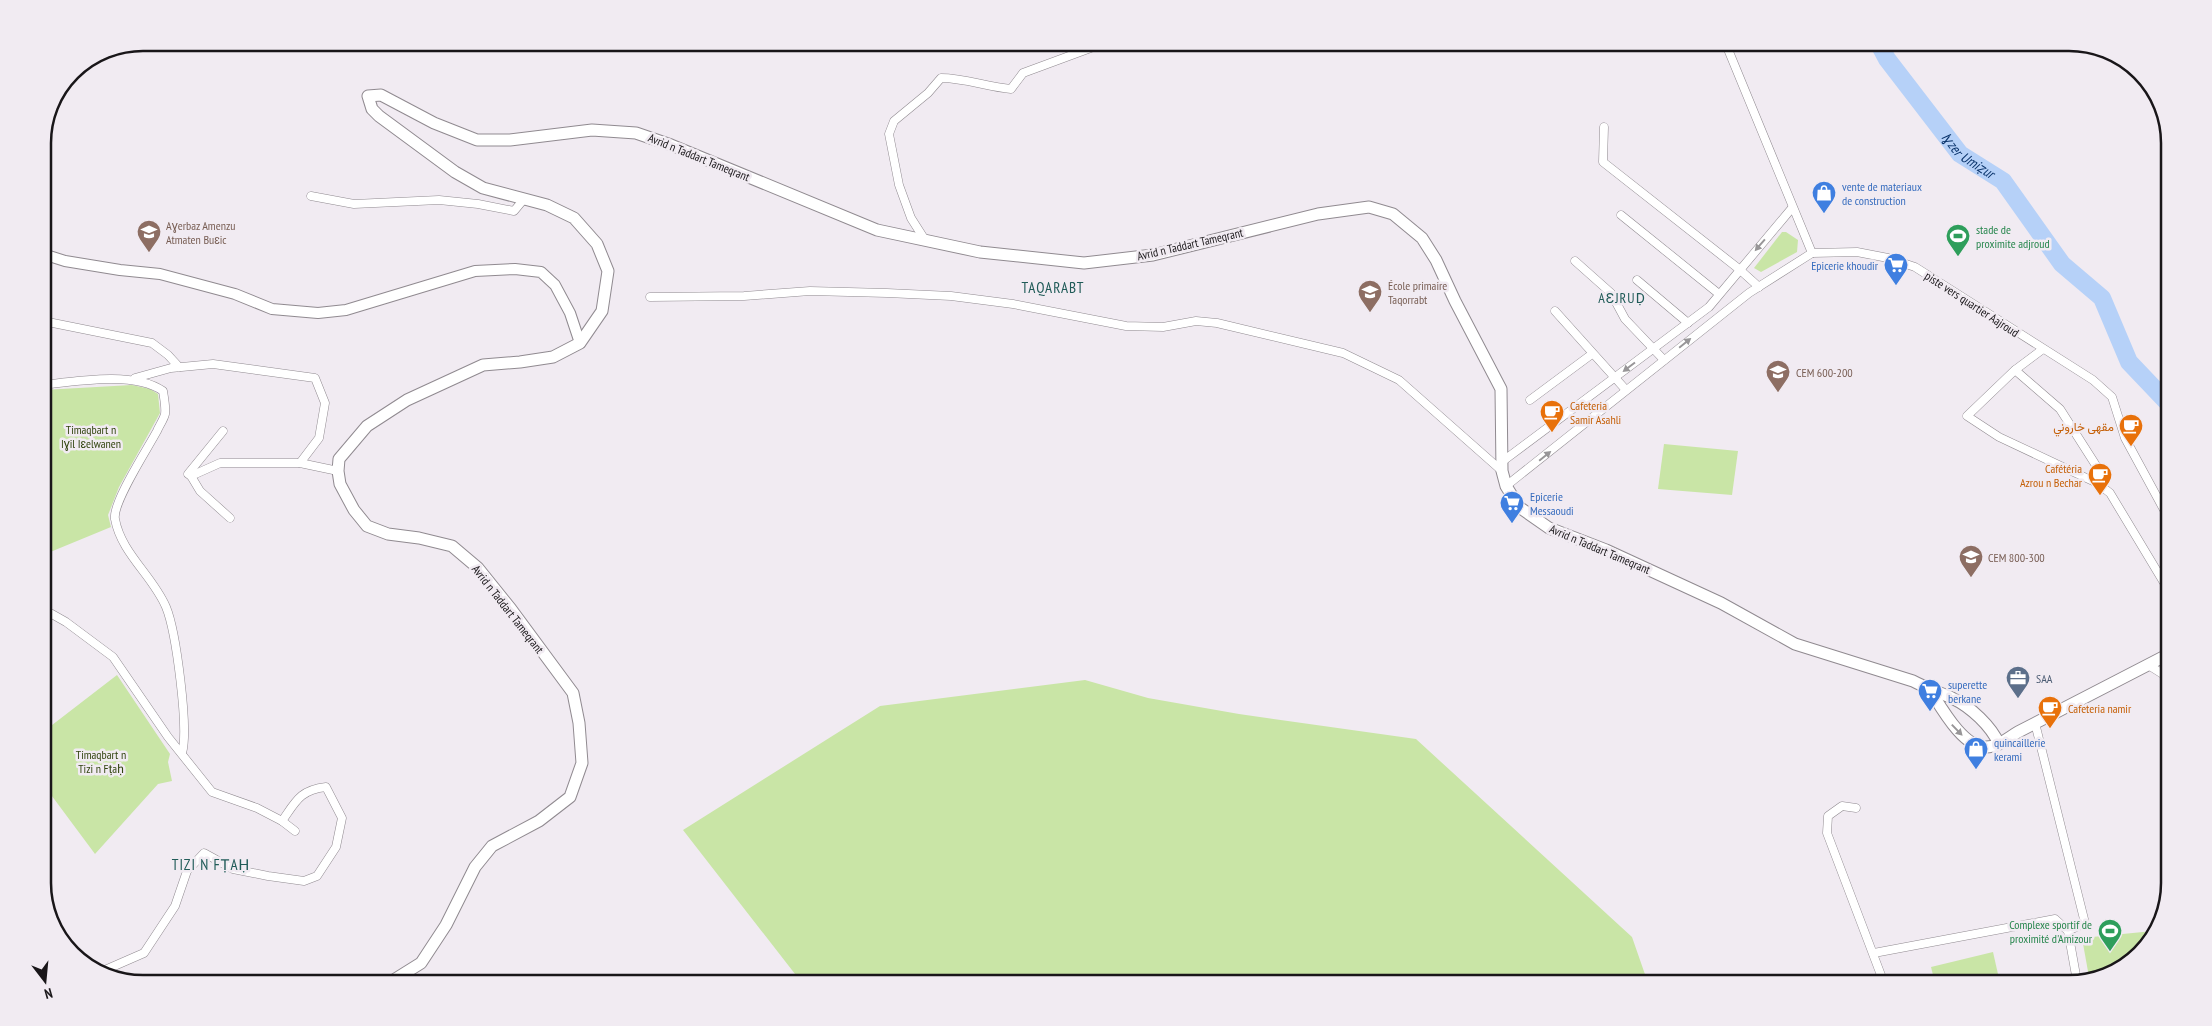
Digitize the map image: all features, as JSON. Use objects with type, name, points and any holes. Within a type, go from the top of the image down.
[{"type":"main road","name":"Avrid n Taddart Tameqrant","points":[[402,975],[421,962],[446,925],[475,867],[492,846],[539,822],[570,797],[582,763],[580,723],[573,694],[511,609],[478,568],[452,546],[419,538],[388,534],[367,526],[354,510],[340,484],[339,459],[367,426],[407,400],[483,364],[520,362],[553,357],[580,343],[602,311],[608,271],[597,244],[574,218],[547,205],[483,188],[455,172],[379,116],[372,109],[368,96],[381,95],[434,123],[477,140],[510,140],[592,130],[636,132],[877,230],[980,252],[1084,263],[1153,255],[1318,214],[1369,207],[1393,214],[1422,238],[1436,260],[1500,390],[1502,466],[1506,486],[1519,507],[1549,528],[1606,550],[1721,603],[1795,644],[1913,681],[1930,690],[1951,697],[1969,709],[1993,731],[1999,744]]},
{"type":"main road","points":[[1930,690],[1951,723],[1972,744],[1986,748],[1999,744],[2161,659]]},
{"type":"street","points":[[925,240],[911,218],[899,185],[889,134],[894,121],[928,93],[941,78],[957,78],[995,88],[1011,89],[1023,73],[1083,51]]},
{"type":"street","points":[[1506,486],[1749,293],[1812,253],[1729,51]]},
{"type":"street","points":[[1604,127],[1603,162],[1739,269],[1759,287]]},
{"type":"street","points":[[311,196],[354,204],[439,200],[478,204],[514,211],[524,199]]},
{"type":"street","points":[[650,297],[744,296],[810,291],[886,292],[951,296],[1013,304],[1126,326],[1163,327],[1196,321],[1217,323],[1343,353],[1399,380],[1502,466],[1709,307],[1792,208]]},
{"type":"street","points":[[1621,215],[1719,294]]},
{"type":"street","name":"piste vers quartier Aajroud","points":[[1812,253],[1856,252],[1888,258],[1914,267],[2093,380],[2112,397],[2125,438],[2161,504]]},
{"type":"street","points":[[51,257],[93,266],[160,274],[235,294],[272,309],[318,314],[346,310],[475,271],[515,268],[541,272],[555,285],[570,313],[580,343]]},
{"type":"street","points":[[1575,261],[1611,293],[1624,319],[1664,360]]},
{"type":"street","points":[[1637,280],[1688,323]]},
{"type":"street","points":[[1555,311],[1614,379],[1626,390]]},
{"type":"street","points":[[51,322],[152,343],[168,355],[179,367]]},
{"type":"street","points":[[2043,349],[2015,370],[1967,416],[1999,436],[2097,483],[2110,493],[2161,578]]},
{"type":"street","points":[[1530,400],[1592,354]]},
{"type":"street","points":[[51,384],[133,379],[179,367],[213,364],[315,378],[325,403],[320,438],[300,463]]},
{"type":"street","points":[[2015,370],[2060,409],[2097,467],[2097,483]]},
{"type":"street","points":[[133,379],[153,384],[163,391],[165,414],[124,489],[114,516],[117,531],[127,549],[149,578],[166,607],[175,642],[182,700],[184,745],[182,753]]},
{"type":"street","points":[[223,431],[188,474],[200,491],[230,518]]},
{"type":"street","points":[[191,476],[220,463],[300,463],[338,471]]},
{"type":"street","points":[[51,614],[66,622],[114,657],[168,737],[182,753],[194,772],[212,792],[244,802],[282,821],[295,832]]},
{"type":"street","points":[[2150,666],[2161,673]]},
{"type":"street","points":[[2035,724],[2085,923],[2068,931]]},
{"type":"street","points":[[109,968],[144,953],[175,906],[187,872],[204,853],[232,869],[304,881],[318,876],[336,847],[342,818],[326,787],[310,789],[296,800],[282,821]]},
{"type":"street","points":[[1856,808],[1842,806],[1828,816],[1827,833],[1881,975]]},
{"type":"street","points":[[1874,953],[2055,919],[2068,931],[2076,974]]},
{"type":"green space","points":[[1782,232],[1786,232],[1798,240],[1797,252],[1761,272],[1754,268]]},
{"type":"green space","name":"Timaqbart n Iɣil Iɛelwanen","points":[[132,385],[150,389],[158,394],[160,413],[119,487],[108,515],[111,527],[51,552],[51,390]]},
{"type":"green space","points":[[1664,444],[1738,451],[1732,495],[1658,489]]},
{"type":"green space","name":"Timaqbart n Tizi n Fṭaḥ","points":[[117,675],[170,754],[168,762],[172,781],[158,784],[95,854],[51,795],[51,726]]},
{"type":"green space","points":[[1085,680],[1148,698],[1239,714],[1416,739],[1632,937],[1645,975],[796,975],[683,830],[880,706]]},
{"type":"green space","name":"Complexe sportif de proximité d'Amizour","points":[[2146,932],[2138,943],[2120,959],[2104,968],[2088,973],[2082,938]]},
{"type":"green space","points":[[1993,952],[1998,975],[1933,975],[1931,967]]},
{"type":"waterway","name":"Iɣzer Umiẓur","points":[[1883,51],[1960,154],[2003,181],[2062,264],[2102,298],[2129,362],[2161,396]]},
{"type":"place","name":"vente de materiaux de construction","points":[[1824,214]]},
{"type":"place","name":"Aɣerbaz Amenzu Atmaten Buɛic","points":[[149,253]]},
{"type":"place","name":"stade de proximite adjroud","points":[[1958,257]]},
{"type":"place","name":"Epicerie khoudir","points":[[1896,286]]},
{"type":"place","name":"École primaire Taqorrabt","points":[[1370,313]]},
{"type":"place","name":"CEM 600-200","points":[[1778,393]]},
{"type":"place","name":"Cafeteria Samir Asahli","points":[[1552,433]]},
{"type":"place","name":"مقهى خاروني","points":[[2131,447]]},
{"type":"place","name":"Cafétéria Azrou n Bechar","points":[[2100,496]]},
{"type":"place","name":"Epicerie Messaoudi","points":[[1512,524]]},
{"type":"place","name":"CEM 800-300","points":[[1971,578]]},
{"type":"place","name":"SAA","points":[[2018,699]]},
{"type":"place","name":"superette berkane","points":[[1930,712]]},
{"type":"place","name":"Cafeteria namir","points":[[2050,729]]},
{"type":"place","name":"quincaillerie kerami","points":[[1976,770]]},
{"type":"place","name":"Complexe sportif de proximité d'Amizour","points":[[2110,952]]},
{"type":"district","name":"TAQARABT","points":[[1053,287]]},
{"type":"district","name":"AƐJRUḌ","points":[[1622,298]]},
{"type":"district","name":"TIZI N FṬAḤ","points":[[211,864]]}]
